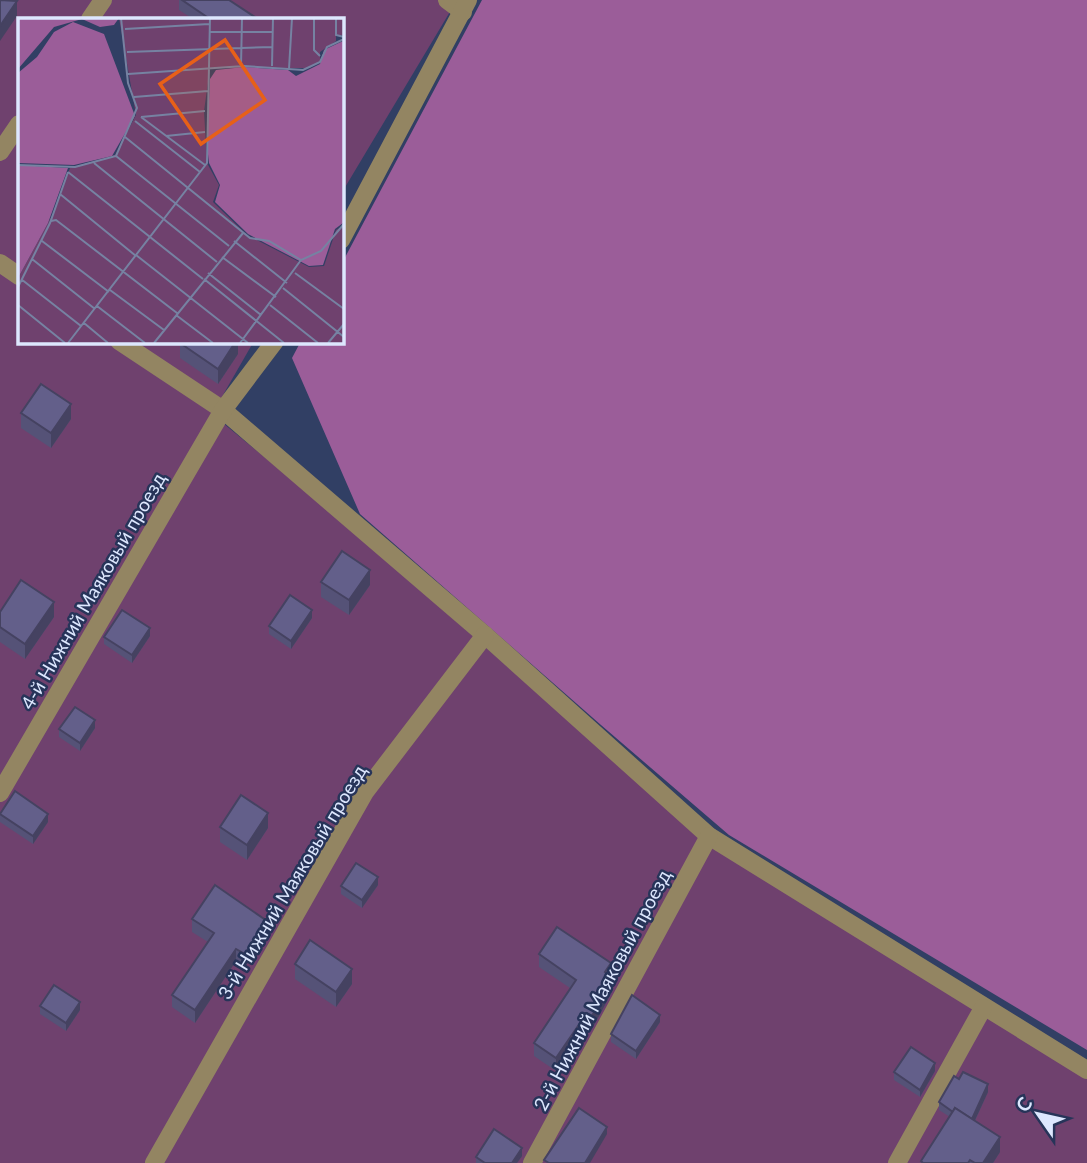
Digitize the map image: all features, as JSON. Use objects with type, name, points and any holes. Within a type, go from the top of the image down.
[{"type":"street","points":[[91,18],[103,0]]},
{"type":"street","points":[[343,236],[466,6],[447,0]]},
{"type":"street","points":[[0,152],[18,125]]},
{"type":"street","points":[[0,264],[18,275]]},
{"type":"street","points":[[122,343],[223,410],[485,635],[709,836],[1087,1070]]},
{"type":"street","name":"4-й Нижний Маяковый проезд","points":[[0,793],[223,410],[273,343]]},
{"type":"street","name":"3-й Нижний Маяковый проезд","points":[[154,1163],[365,792],[485,635]]},
{"type":"street","name":"2-й Нижний Маяковый проезд","points":[[532,1163],[709,836]]},
{"type":"street","points":[[897,1163],[983,1008]]},
{"type":"shaded area","points":[[0,0],[457,0],[343,191],[343,18],[18,18],[18,343],[253,343],[212,414],[348,526],[711,846],[1087,1070],[1087,1163],[0,1163]]},
{"type":"shaded area","points":[[482,0],[1087,0],[1087,1050],[729,835],[360,514],[292,358],[300,343],[343,343],[343,261]]},
{"type":"building","points":[[0,0],[17,1],[0,26]]},
{"type":"building","points":[[182,0],[229,0],[256,18],[209,18]]},
{"type":"building","points":[[180,343],[235,343],[218,369]]},
{"type":"building","points":[[41,384],[71,404],[51,433],[21,413]]},
{"type":"building","points":[[342,551],[370,570],[349,600],[321,582]]},
{"type":"building","points":[[21,580],[54,602],[25,644],[0,627],[0,612]]},
{"type":"building","points":[[290,595],[312,610],[291,641],[269,626]]},
{"type":"building","points":[[122,610],[150,628],[132,655],[104,637]]},
{"type":"building","points":[[75,707],[95,720],[80,743],[59,729]]},
{"type":"building","points":[[15,791],[48,814],[33,836],[0,814]]},
{"type":"building","points":[[241,795],[268,813],[247,845],[220,827]]},
{"type":"building","points":[[356,863],[378,877],[362,900],[341,886]]},
{"type":"building","points":[[215,885],[267,921],[245,954],[236,949],[195,1010],[172,995],[214,933],[192,919]]},
{"type":"building","points":[[557,927],[611,963],[605,972],[613,977],[592,1016],[587,1013],[556,1058],[534,1043],[576,980],[539,954]]},
{"type":"building","points":[[310,940],[352,969],[336,992],[295,964]]},
{"type":"building","points":[[54,985],[80,1002],[66,1023],[40,1006]]},
{"type":"building","points":[[632,995],[660,1015],[636,1051],[611,1034]]},
{"type":"building","points":[[911,1047],[935,1063],[920,1090],[894,1072]]},
{"type":"building","points":[[963,1072],[988,1084],[972,1119],[955,1108],[953,1112],[939,1102],[954,1076],[959,1079]]},
{"type":"building","points":[[579,1108],[607,1127],[585,1163],[549,1163],[544,1160]]},
{"type":"building","points":[[955,1108],[1000,1137],[983,1163],[970,1160],[968,1163],[923,1163],[921,1161]]},
{"type":"building","points":[[494,1129],[522,1148],[512,1163],[485,1163],[476,1157]]}]
